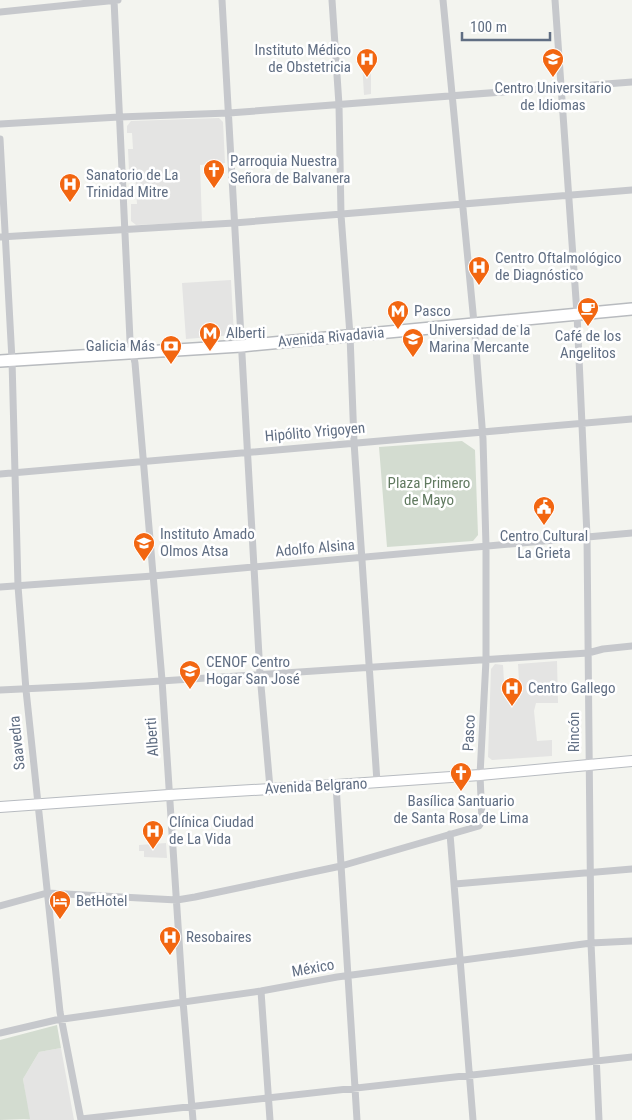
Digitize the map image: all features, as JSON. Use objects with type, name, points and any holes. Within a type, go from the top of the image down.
[{"type":"main road","name":"Avenida Rivadavia","points":[[6,360],[241,346],[632,309]]},
{"type":"main road","name":"Avenida Belgrano","points":[[0,807],[270,788],[336,786],[632,761]]},
{"type":"street","name":"Alberti","points":[[114,0],[130,340],[133,352],[144,462],[162,680],[183,1001],[193,1120]]},
{"type":"street","points":[[0,12],[118,0]]},
{"type":"street","points":[[222,0],[260,674],[270,788]]},
{"type":"street","points":[[332,0],[339,105],[340,215],[350,335],[354,442],[377,782]]},
{"type":"street","name":"Pasco","points":[[443,0],[474,323],[482,431],[486,546],[486,660],[480,775],[482,821],[479,826],[450,834]]},
{"type":"street","name":"Rincón","points":[[555,0],[577,314],[587,536],[591,943],[599,1120]]},
{"type":"street","points":[[0,124],[229,113],[632,82]]},
{"type":"street","name":"Saavedra","points":[[0,138],[6,360],[16,473],[18,586],[26,690],[62,1019],[81,1119]]},
{"type":"street","points":[[3,237],[234,224],[632,190]]},
{"type":"street","name":"Hipólito Yrigoyen","points":[[0,474],[632,418]]},
{"type":"street","name":"Adolfo Alsina","points":[[0,587],[153,576],[632,533]]},
{"type":"street","points":[[0,690],[26,690],[486,660],[588,652],[603,648],[632,646]]},
{"type":"street","points":[[336,786],[357,1120]]},
{"type":"street","points":[[0,906],[47,894],[177,900],[341,866],[450,834],[462,960],[473,1120]]},
{"type":"street","points":[[455,884],[591,874],[632,869]]},
{"type":"street","name":"México","points":[[0,1034],[62,1019],[261,991],[348,975],[591,943],[632,941]]},
{"type":"street","points":[[261,991],[270,1120]]},
{"type":"street","points":[[81,1119],[632,1057]]},
{"type":"shaded area","name":"Instituto Médico de Obstetricia","points":[[371,61],[371,94],[364,95],[362,62]]},
{"type":"shaded area","points":[[219,118],[223,122],[225,163],[200,165],[202,222],[136,225],[131,221],[131,204],[137,204],[135,171],[129,171],[128,149],[133,149],[132,133],[127,133],[127,126],[131,121]]},
{"type":"shaded area","points":[[231,280],[234,335],[186,339],[182,283]]},
{"type":"shaded area","name":"Centro Gallego","points":[[557,661],[558,703],[536,703],[534,711],[537,741],[552,740],[552,756],[492,760],[488,757],[491,669],[495,664],[503,665],[505,698],[520,698],[518,664]]},
{"type":"shaded area","name":"Clínica Ciudad de La Vida","points":[[166,843],[167,858],[144,857],[144,851],[139,851],[139,845]]},
{"type":"shaded area","points":[[61,1048],[74,1120],[24,1120],[29,1119],[23,1079],[39,1052]]},
{"type":"green space","name":"Plaza Primero de Mayo","points":[[462,441],[475,450],[478,535],[473,541],[387,547],[379,447]]},
{"type":"green space","points":[[57,1025],[61,1048],[39,1052],[23,1079],[30,1119],[0,1120],[0,1040]]},
{"type":"place","name":"Instituto Médico de Obstetricia","points":[[367,78]]},
{"type":"place","name":"Centro Universitario de Idiomas","points":[[553,78]]},
{"type":"place","name":"Parroquia Nuestra Señora de Balvanera","points":[[214,189]]},
{"type":"place","name":"Sanatorio de La Trinidad Mitre","points":[[70,203]]},
{"type":"place","name":"Centro Oftalmológico de Diagnóstico","points":[[479,286]]},
{"type":"place","name":"Café de los Angelitos","points":[[588,327]]},
{"type":"place","name":"Pasco","points":[[398,330]]},
{"type":"place","name":"Alberti","points":[[210,352]]},
{"type":"place","name":"Universidad de la Marina Mercante","points":[[413,358]]},
{"type":"place","name":"Galicia Más","points":[[171,365]]},
{"type":"place","name":"Centro Cultural La Grieta","points":[[544,526]]},
{"type":"place","name":"Instituto Amado Olmos Atsa","points":[[144,562]]},
{"type":"place","name":"CENOF Centro Hogar San José","points":[[190,690]]},
{"type":"place","name":"Centro Gallego","points":[[512,707]]},
{"type":"place","name":"Basílica Santuario de Santa Rosa de Lima","points":[[461,792]]},
{"type":"place","name":"Clínica Ciudad de La Vida","points":[[153,850]]},
{"type":"place","name":"BetHotel","points":[[60,920]]},
{"type":"place","name":"Resobaires","points":[[170,956]]}]
